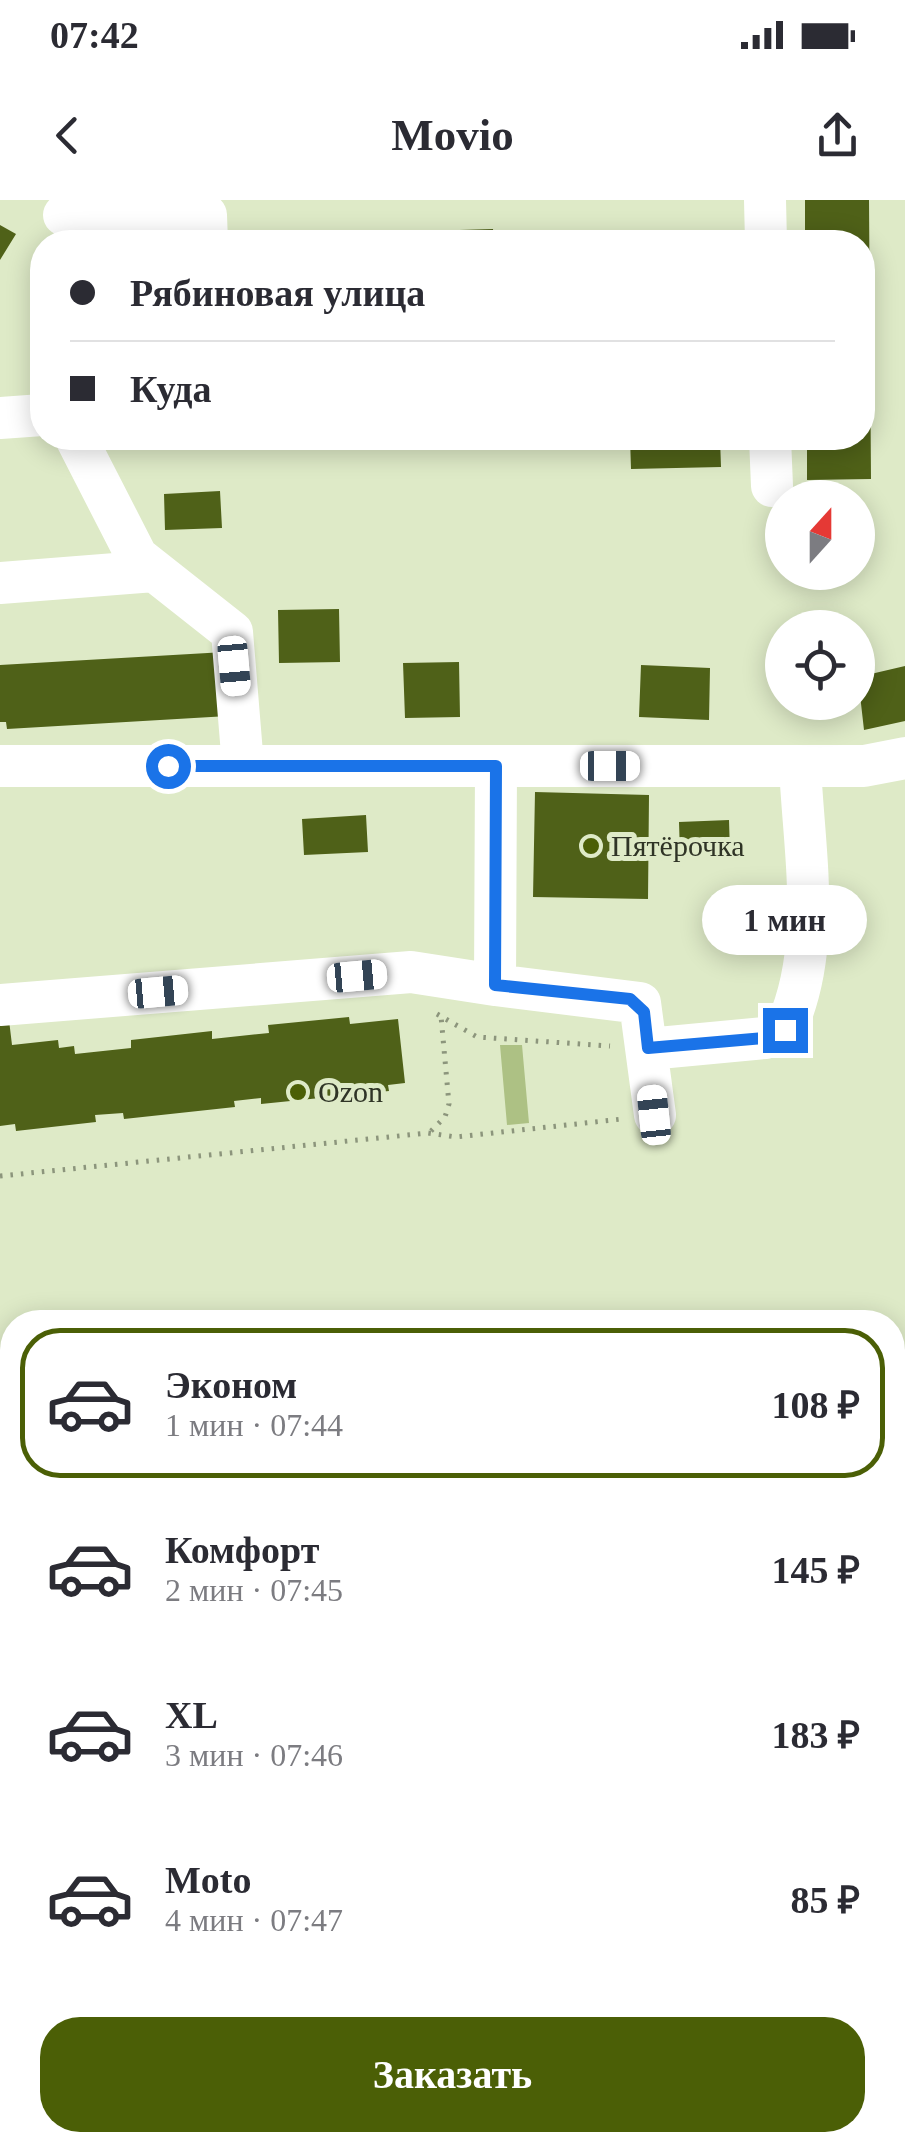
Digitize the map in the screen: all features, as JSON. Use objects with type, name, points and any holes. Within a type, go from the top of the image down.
[{"type":"street","points":[[764,200],[765,230]]},
{"type":"street","points":[[64,219],[206,216],[207,230]]},
{"type":"street","points":[[0,418],[30,415]]},
{"type":"street","points":[[82,450],[136,557],[232,632],[243,766]]},
{"type":"street","points":[[770,450],[772,480]]},
{"type":"street","points":[[0,583],[154,571]]},
{"type":"street","points":[[0,766],[864,766],[905,758]]},
{"type":"street","points":[[495,985],[496,766]]},
{"type":"street","points":[[637,1048],[765,1038],[785,1030],[803,982],[808,949],[800,766]]},
{"type":"street","points":[[0,1004],[410,972],[630,999],[644,1012],[637,1048],[635,1117]]},
{"type":"path","points":[[410,972],[410,998],[477,1037],[637,1048]]},
{"type":"path","points":[[428,1133],[446,1118],[449,1104],[440,1016]]},
{"type":"path","points":[[0,1176],[428,1133],[456,1137],[635,1117]]},
{"type":"green space","points":[[500,1045],[522,1045],[529,1123],[507,1125]]},
{"type":"building","points":[[805,200],[869,200],[869,230],[805,230]]},
{"type":"building","points":[[0,225],[16,234],[0,260]]},
{"type":"building","points":[[630,450],[720,450],[721,467],[631,469]]},
{"type":"building","points":[[807,450],[871,450],[871,479],[807,480]]},
{"type":"building","points":[[220,491],[222,528],[165,530],[164,494]]},
{"type":"building","points":[[339,609],[340,662],[279,663],[278,610]]},
{"type":"building","points":[[225,652],[228,716],[7,729],[6,722],[0,722],[0,665]]},
{"type":"building","points":[[459,662],[460,717],[405,718],[403,663]]},
{"type":"building","points":[[641,665],[710,668],[709,720],[639,717]]},
{"type":"building","points":[[905,666],[905,721],[864,730],[863,720],[875,720],[875,673]]},
{"type":"building","name":"Пятёрочка","points":[[535,792],[649,795],[648,899],[533,897]]},
{"type":"building","points":[[366,815],[368,852],[304,855],[302,819]]},
{"type":"building","points":[[729,820],[730,853],[680,855],[679,822]]},
{"type":"building","points":[[349,1017],[350,1024],[398,1019],[405,1083],[388,1085],[389,1091],[261,1104],[261,1098],[234,1101],[235,1107],[124,1119],[123,1113],[95,1115],[96,1122],[16,1131],[15,1124],[0,1126],[0,1021],[9,1020],[12,1045],[58,1040],[59,1048],[74,1046],[75,1054],[131,1048],[131,1040],[212,1031],[212,1039],[269,1033],[268,1025]]},
{"type":"place","name":"Пятёрочка","points":[[591,846]]},
{"type":"place","name":"Ozon","points":[[298,1092]]},
{"type":"route","points":[[168,766],[496,766],[495,985],[640,1003],[648,1048],[765,1038],[785,1030]]}]
